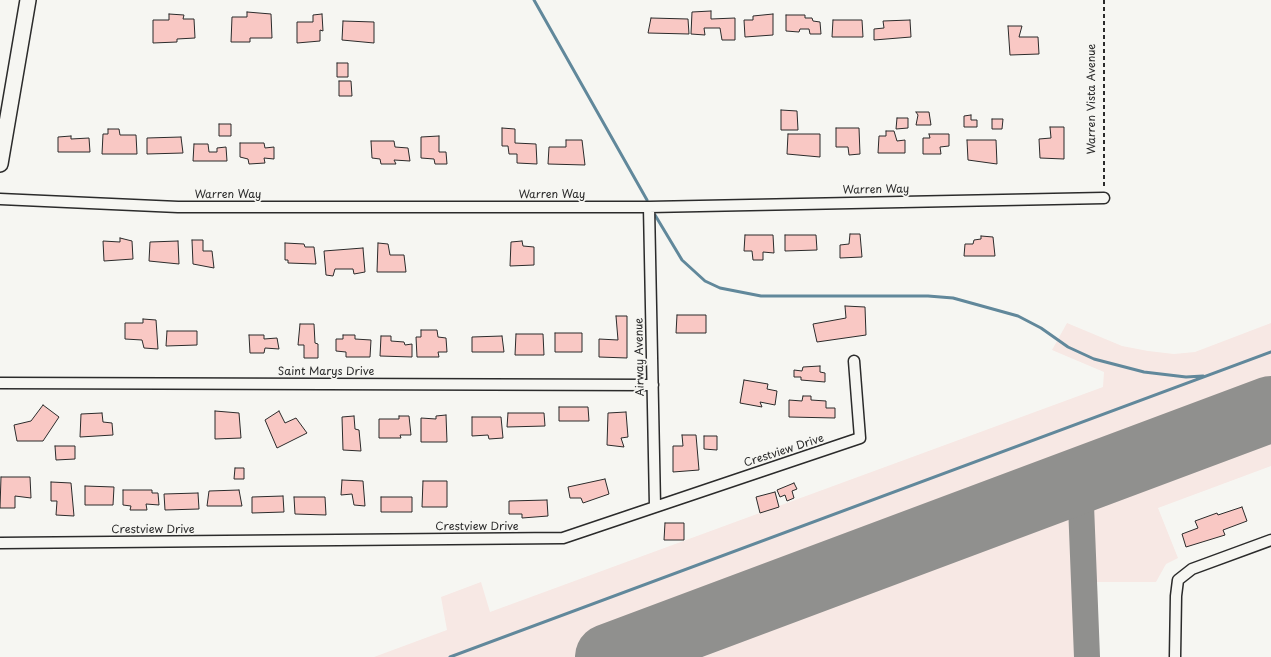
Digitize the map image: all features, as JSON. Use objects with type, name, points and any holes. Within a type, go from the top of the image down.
[{"type":"main road","points":[[0,164],[28,0]]},
{"type":"street","name":"Warren Way","points":[[0,199],[178,207],[649,207],[1104,198]]},
{"type":"street","name":"Airway Avenue","points":[[649,207],[655,506]]},
{"type":"street","name":"Crestview Drive","points":[[0,543],[563,538],[860,438],[854,361]]},
{"type":"street","name":"Saint Marys Drive","points":[[0,383],[653,385]]},
{"type":"street","points":[[1175,657],[1176,596],[1178,580],[1192,569],[1271,540]]},
{"type":"path","name":"Warren Vista Avenue","points":[[1104,0],[1104,198]]},
{"type":"shaded area","points":[[1067,323],[1122,346],[1174,354],[1195,352],[1271,323],[1271,466],[1158,508],[1178,558],[1166,564],[1156,582],[1097,582],[1099,657],[374,657],[447,630],[441,597],[481,582],[490,612],[1103,387],[1104,372],[1052,350]]},
{"type":"building","points":[[711,11],[711,19],[735,18],[735,40],[722,40],[720,28],[704,28],[705,35],[691,34],[692,12]]},
{"type":"building","points":[[247,12],[271,14],[272,38],[250,38],[250,42],[231,42],[232,17],[247,17]]},
{"type":"building","points":[[169,14],[184,15],[183,19],[194,19],[195,38],[177,39],[177,42],[153,43],[153,20],[169,20]]},
{"type":"building","points":[[322,14],[323,31],[320,30],[320,41],[297,43],[297,22],[313,22],[313,15]]},
{"type":"building","points":[[773,14],[773,35],[745,37],[744,20],[753,20],[753,16]]},
{"type":"building","points":[[786,15],[805,15],[805,18],[812,18],[813,21],[820,22],[821,34],[810,34],[809,29],[800,29],[799,32],[786,31]]},
{"type":"building","points":[[651,18],[688,19],[689,34],[648,33]]},
{"type":"building","points":[[833,20],[862,20],[863,37],[832,37]]},
{"type":"building","points":[[910,20],[911,37],[874,40],[874,29],[884,28],[883,21]]},
{"type":"building","points":[[343,21],[374,22],[374,43],[342,40]]},
{"type":"building","points":[[1008,26],[1022,26],[1019,37],[1038,37],[1039,54],[1010,55]]},
{"type":"building","points":[[337,63],[348,63],[348,77],[337,77]]},
{"type":"building","points":[[339,81],[351,81],[352,96],[339,96]]},
{"type":"building","points":[[781,110],[797,111],[798,130],[781,130]]},
{"type":"building","points":[[916,112],[929,112],[931,125],[916,125],[918,115]]},
{"type":"building","points":[[971,115],[971,120],[977,120],[977,127],[964,127],[964,116]]},
{"type":"building","points":[[897,118],[908,118],[908,128],[896,129]]},
{"type":"building","points":[[992,119],[1003,119],[1002,129],[992,129]]},
{"type":"building","points":[[219,124],[231,124],[231,136],[219,136]]},
{"type":"building","points":[[1050,127],[1064,127],[1064,159],[1040,158],[1039,139],[1051,138]]},
{"type":"building","points":[[502,128],[515,129],[515,143],[536,144],[537,164],[517,163],[517,154],[509,154],[508,146],[502,146]]},
{"type":"building","points":[[836,128],[859,128],[860,154],[849,155],[848,147],[836,147]]},
{"type":"building","points":[[108,129],[119,129],[120,135],[136,135],[137,154],[102,154],[103,134],[108,134]]},
{"type":"building","points":[[886,131],[894,131],[897,141],[905,140],[905,153],[878,153],[879,136],[886,136]]},
{"type":"building","points":[[788,134],[820,134],[820,157],[787,154]]},
{"type":"building","points":[[929,134],[949,134],[949,146],[940,147],[941,154],[923,154],[923,138],[930,138]]},
{"type":"building","points":[[71,136],[71,139],[89,138],[90,152],[58,152],[58,137]]},
{"type":"building","points":[[439,136],[439,152],[446,152],[447,164],[435,164],[434,159],[421,158],[421,137]]},
{"type":"building","points":[[181,137],[183,153],[147,154],[147,138]]},
{"type":"building","points":[[566,140],[582,140],[585,165],[548,164],[549,147],[566,147]]},
{"type":"building","points":[[967,140],[996,140],[997,164],[968,160]]},
{"type":"building","points":[[371,141],[394,141],[395,147],[408,148],[410,161],[394,160],[396,164],[381,164],[380,159],[372,158]]},
{"type":"building","points":[[240,143],[264,143],[265,148],[274,147],[274,159],[264,158],[265,163],[249,164],[248,159],[240,157]]},
{"type":"building","points":[[194,144],[208,144],[209,152],[217,152],[217,148],[226,147],[227,161],[193,161]]},
{"type":"building","points":[[850,234],[860,234],[862,257],[840,258],[840,245],[849,244]]},
{"type":"building","points":[[745,235],[773,235],[774,253],[763,252],[763,260],[753,260],[752,251],[744,251]]},
{"type":"building","points":[[785,235],[816,235],[817,250],[785,251]]},
{"type":"building","points":[[981,236],[993,237],[995,256],[964,256],[965,244],[973,244],[974,240],[981,239]]},
{"type":"building","points":[[120,238],[132,241],[133,259],[104,261],[103,241],[120,242]]},
{"type":"building","points":[[192,240],[203,240],[203,251],[212,251],[214,268],[193,264]]},
{"type":"building","points":[[178,241],[179,264],[149,261],[150,242]]},
{"type":"building","points":[[522,241],[523,246],[534,247],[534,265],[510,266],[511,242]]},
{"type":"building","points":[[285,243],[304,244],[305,247],[314,247],[316,264],[288,263],[288,260],[285,260]]},
{"type":"building","points":[[378,243],[388,244],[390,255],[404,255],[406,272],[377,272]]},
{"type":"building","points":[[363,248],[365,272],[354,274],[353,269],[335,269],[333,276],[326,275],[324,251]]},
{"type":"building","points":[[845,306],[865,307],[866,335],[817,342],[813,324],[846,318]]},
{"type":"building","points":[[677,315],[706,315],[706,333],[676,333]]},
{"type":"building","points":[[616,316],[627,316],[627,358],[599,357],[599,339],[618,340]]},
{"type":"building","points":[[143,319],[156,320],[158,349],[144,348],[142,340],[125,339],[125,323],[143,323]]},
{"type":"building","points":[[300,324],[314,324],[315,343],[318,344],[318,358],[304,358],[304,345],[298,345]]},
{"type":"building","points":[[421,330],[437,330],[438,337],[446,338],[447,352],[438,352],[439,357],[417,357],[416,337],[421,337]]},
{"type":"building","points":[[167,331],[197,331],[197,345],[166,346]]},
{"type":"building","points":[[555,333],[582,333],[582,352],[555,352]]},
{"type":"building","points":[[516,334],[543,334],[544,355],[515,355]]},
{"type":"building","points":[[249,335],[264,335],[264,339],[277,338],[279,349],[265,348],[264,353],[250,353]]},
{"type":"building","points":[[343,335],[355,335],[355,339],[371,340],[370,357],[346,357],[346,352],[336,351],[336,339],[343,339]]},
{"type":"building","points":[[381,336],[391,336],[391,341],[404,342],[405,345],[412,344],[412,357],[380,356]]},
{"type":"building","points":[[502,336],[504,352],[472,352],[472,337]]},
{"type":"building","points":[[820,366],[820,372],[825,373],[825,382],[801,380],[801,377],[794,377],[794,370],[802,371],[803,367]]},
{"type":"building","points":[[744,380],[768,384],[767,389],[777,391],[775,405],[760,402],[762,407],[740,403]]},
{"type":"building","points":[[803,396],[811,396],[811,400],[826,401],[826,408],[835,408],[835,418],[789,417],[789,400],[802,401]]},
{"type":"building","points":[[43,405],[59,417],[43,441],[17,441],[14,425],[31,421]]},
{"type":"building","points":[[559,407],[588,407],[589,421],[559,421]]},
{"type":"building","points":[[215,411],[239,413],[241,438],[215,439]]},
{"type":"building","points":[[279,411],[285,423],[296,418],[307,433],[277,448],[265,420]]},
{"type":"building","points":[[626,412],[628,437],[621,438],[624,447],[607,445],[608,413]]},
{"type":"building","points":[[102,413],[103,422],[112,423],[113,435],[80,437],[81,414]]},
{"type":"building","points":[[508,413],[544,413],[545,426],[507,427]]},
{"type":"building","points":[[446,415],[447,442],[421,442],[421,418],[436,419],[436,416]]},
{"type":"building","points":[[354,416],[355,429],[359,430],[361,451],[343,450],[342,417]]},
{"type":"building","points":[[399,416],[409,416],[411,435],[400,435],[401,438],[379,438],[379,419],[399,419]]},
{"type":"building","points":[[472,417],[501,417],[503,438],[489,439],[488,435],[472,436]]},
{"type":"building","points":[[682,435],[696,435],[699,470],[673,472],[673,446],[683,446]]},
{"type":"building","points":[[704,436],[717,436],[717,450],[704,449]]},
{"type":"building","points":[[55,446],[75,446],[75,459],[56,460]]},
{"type":"building","points":[[235,468],[244,468],[244,479],[234,479]]},
{"type":"building","points":[[1,477],[30,477],[31,498],[15,496],[15,508],[0,508]]},
{"type":"building","points":[[605,479],[609,494],[583,503],[581,498],[570,498],[568,487]]},
{"type":"building","points":[[342,480],[363,481],[365,506],[354,505],[352,494],[341,495]]},
{"type":"building","points":[[423,481],[447,481],[447,507],[422,507]]},
{"type":"building","points":[[51,482],[71,483],[74,516],[56,515],[57,501],[51,501]]},
{"type":"building","points":[[794,483],[797,489],[792,491],[794,498],[787,501],[785,495],[780,497],[777,490]]},
{"type":"building","points":[[85,486],[114,487],[113,505],[85,505]]},
{"type":"building","points":[[123,490],[152,490],[152,493],[158,493],[159,505],[146,504],[147,510],[130,510],[131,506],[123,505]]},
{"type":"building","points":[[239,490],[242,506],[207,506],[209,491]]},
{"type":"building","points":[[775,492],[779,507],[760,513],[756,497]]},
{"type":"building","points":[[198,493],[199,509],[165,510],[164,494]]},
{"type":"building","points":[[283,496],[284,512],[252,513],[252,497]]},
{"type":"building","points":[[294,497],[325,497],[326,515],[295,514]]},
{"type":"building","points":[[381,497],[412,497],[412,512],[381,512]]},
{"type":"building","points":[[547,500],[548,516],[522,518],[522,514],[509,514],[509,501]]},
{"type":"building","points":[[1242,507],[1247,521],[1223,530],[1225,535],[1186,547],[1182,534],[1198,528],[1195,521],[1217,513],[1218,515]]},
{"type":"building","points":[[665,523],[684,523],[684,540],[664,540]]},
{"type":"waterway","points":[[534,0],[647,200]]},
{"type":"waterway","points":[[655,215],[682,260],[705,281],[720,288],[761,296],[928,296],[953,298],[1018,316],[1041,328],[1068,347],[1094,359],[1144,372],[1186,377],[1203,376]]},
{"type":"waterway","points":[[450,657],[1271,352]]},
{"type":"taxiway","points":[[1087,657],[1081,505],[1085,492],[1095,475]]},
{"type":"taxiway","points":[[1058,489],[1070,491],[1081,505]]},
{"type":"runway","points":[[608,657],[1271,409]]}]
